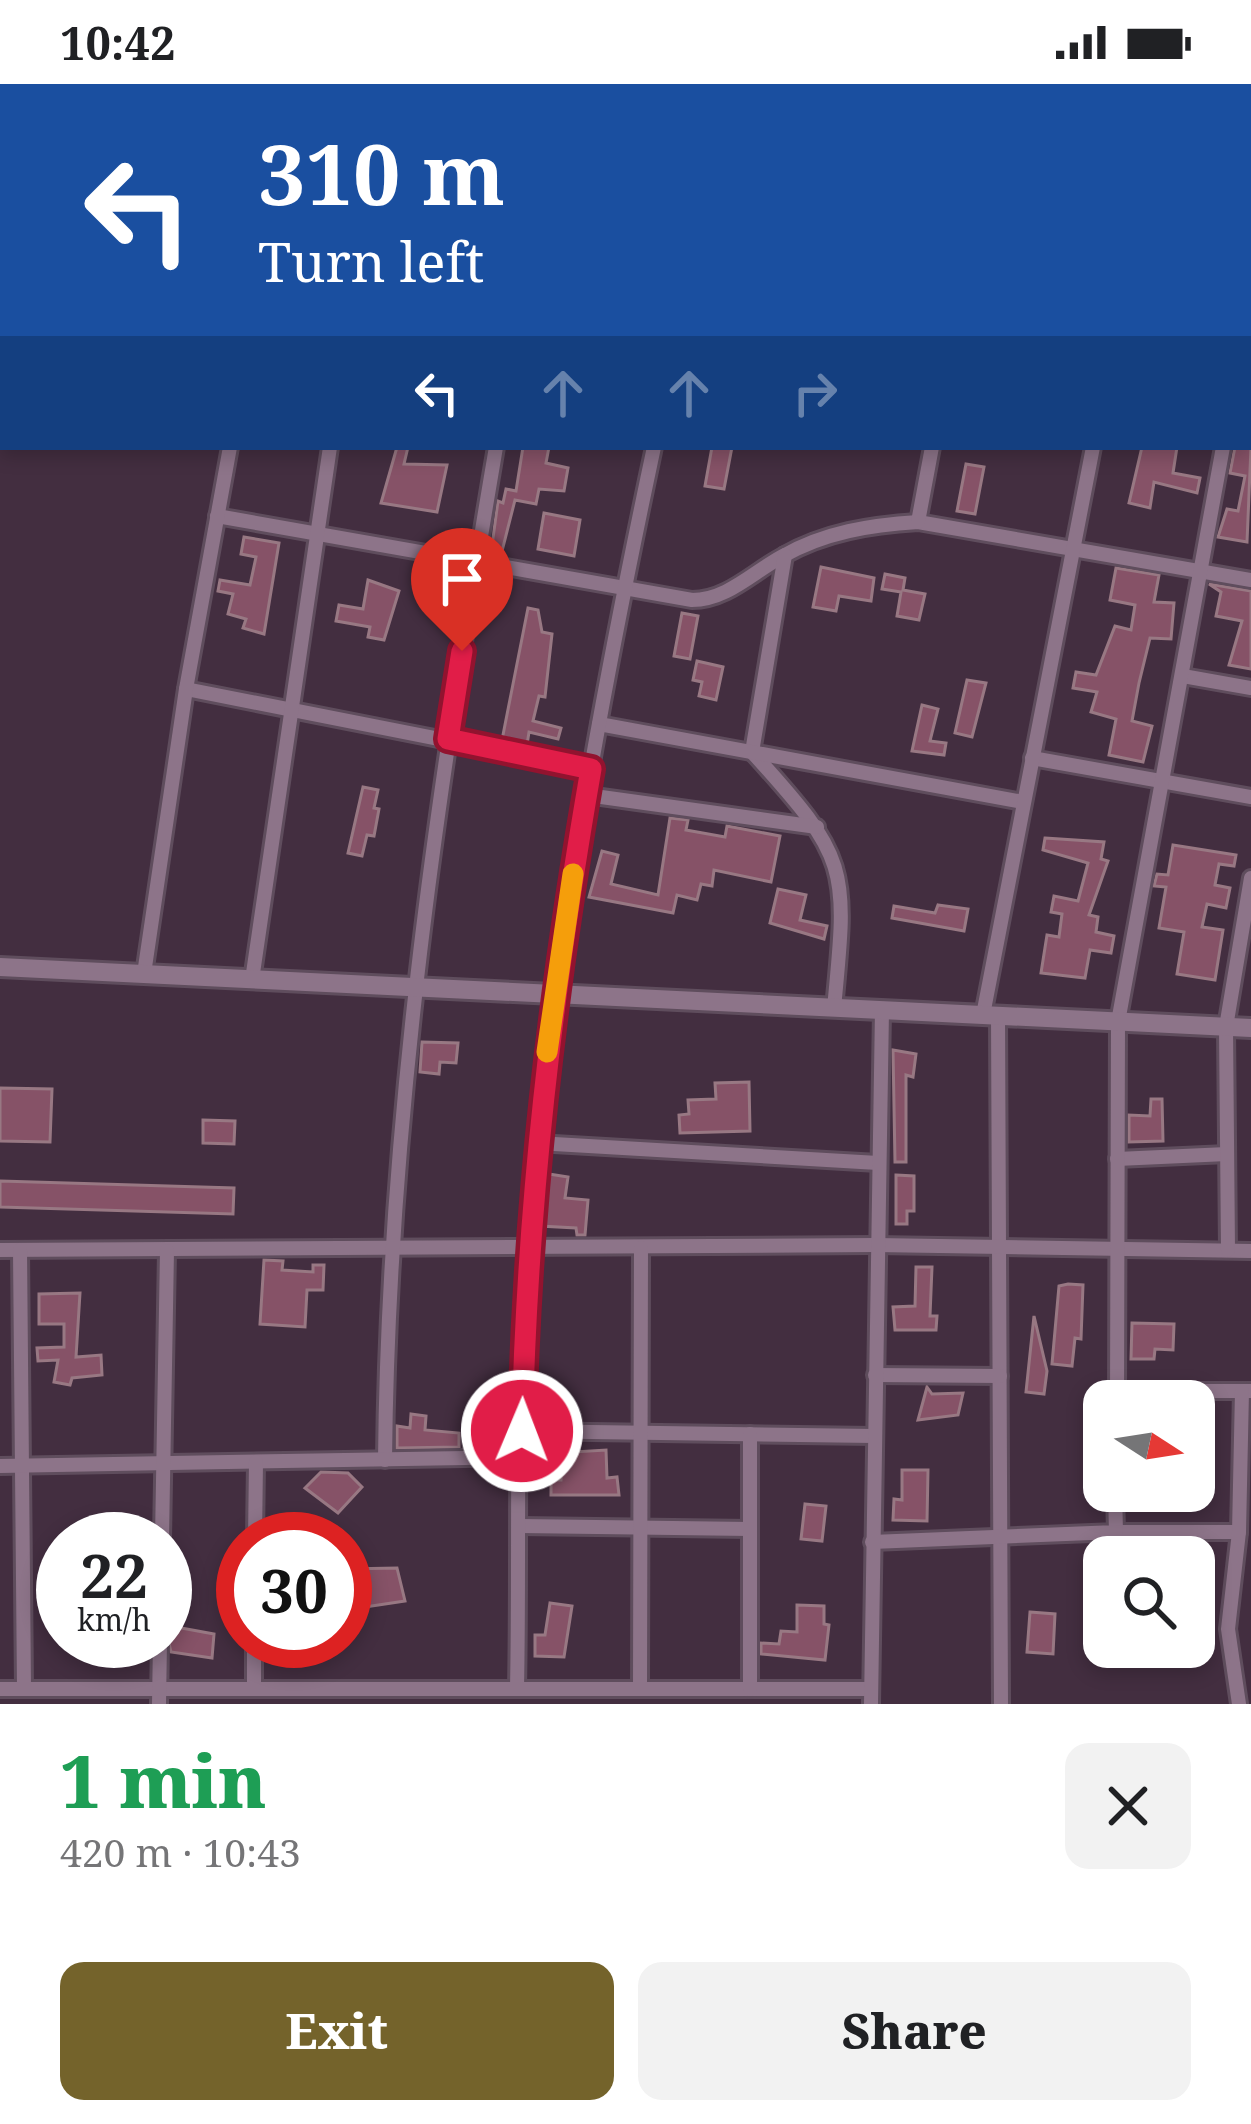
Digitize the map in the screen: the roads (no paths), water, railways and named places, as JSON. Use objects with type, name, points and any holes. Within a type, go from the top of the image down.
[{"type":"main road","points":[[0,967],[1251,1028]]},
{"type":"street","points":[[144,974],[186,689],[229,450]]},
{"type":"street","points":[[252,980],[330,450]]},
{"type":"street","points":[[386,1460],[392,1249],[417,988],[448,739],[495,450]]},
{"type":"street","points":[[517,1688],[526,1250],[553,994],[622,591],[653,450]]},
{"type":"street","points":[[918,522],[931,450]]},
{"type":"street","points":[[1001,1704],[999,1246],[991,1015],[1024,802],[1092,450]]},
{"type":"street","points":[[1117,1380],[1118,1022],[1222,450]]},
{"type":"street","points":[[217,516],[622,591],[709,600],[785,554],[870,525],[918,522],[1251,580]]},
{"type":"street","points":[[752,752],[785,554]]},
{"type":"street","points":[[1184,676],[1251,688]]},
{"type":"street","points":[[186,689],[591,769]]},
{"type":"street","points":[[599,724],[1024,802]]},
{"type":"street","points":[[752,752],[817,826],[842,883],[834,1008]]},
{"type":"street","points":[[1032,758],[1251,797]]},
{"type":"street","points":[[587,795],[817,826]]},
{"type":"street","points":[[1228,1250],[1226,1027],[1251,878]]},
{"type":"street","points":[[0,1689],[159,1697],[254,1688],[377,1697],[517,1688],[620,1696],[640,1688],[750,1689],[871,1697],[882,1010]]},
{"type":"street","points":[[537,1143],[878,1163]]},
{"type":"street","points":[[1117,1160],[1227,1154]]},
{"type":"street","points":[[0,1250],[876,1245],[1251,1251]]},
{"type":"street","points":[[640,1688],[641,1248]]},
{"type":"street","points":[[20,1250],[24,1689]]},
{"type":"street","points":[[163,1512],[167,1250]]},
{"type":"street","points":[[874,1375],[1000,1376]]},
{"type":"street","points":[[1215,1392],[1246,1391],[1239,1532],[1228,1629],[1239,1704]]},
{"type":"street","points":[[522,1431],[874,1436]]},
{"type":"street","points":[[750,1434],[750,1689]]},
{"type":"street","points":[[0,1466],[522,1456]]},
{"type":"street","points":[[255,1512],[256,1462]]},
{"type":"street","points":[[1116,1512],[1116,1532]]},
{"type":"street","points":[[520,1526],[750,1529]]},
{"type":"street","points":[[872,1542],[1239,1532]]},
{"type":"street","points":[[254,1668],[254,1688]]}]
